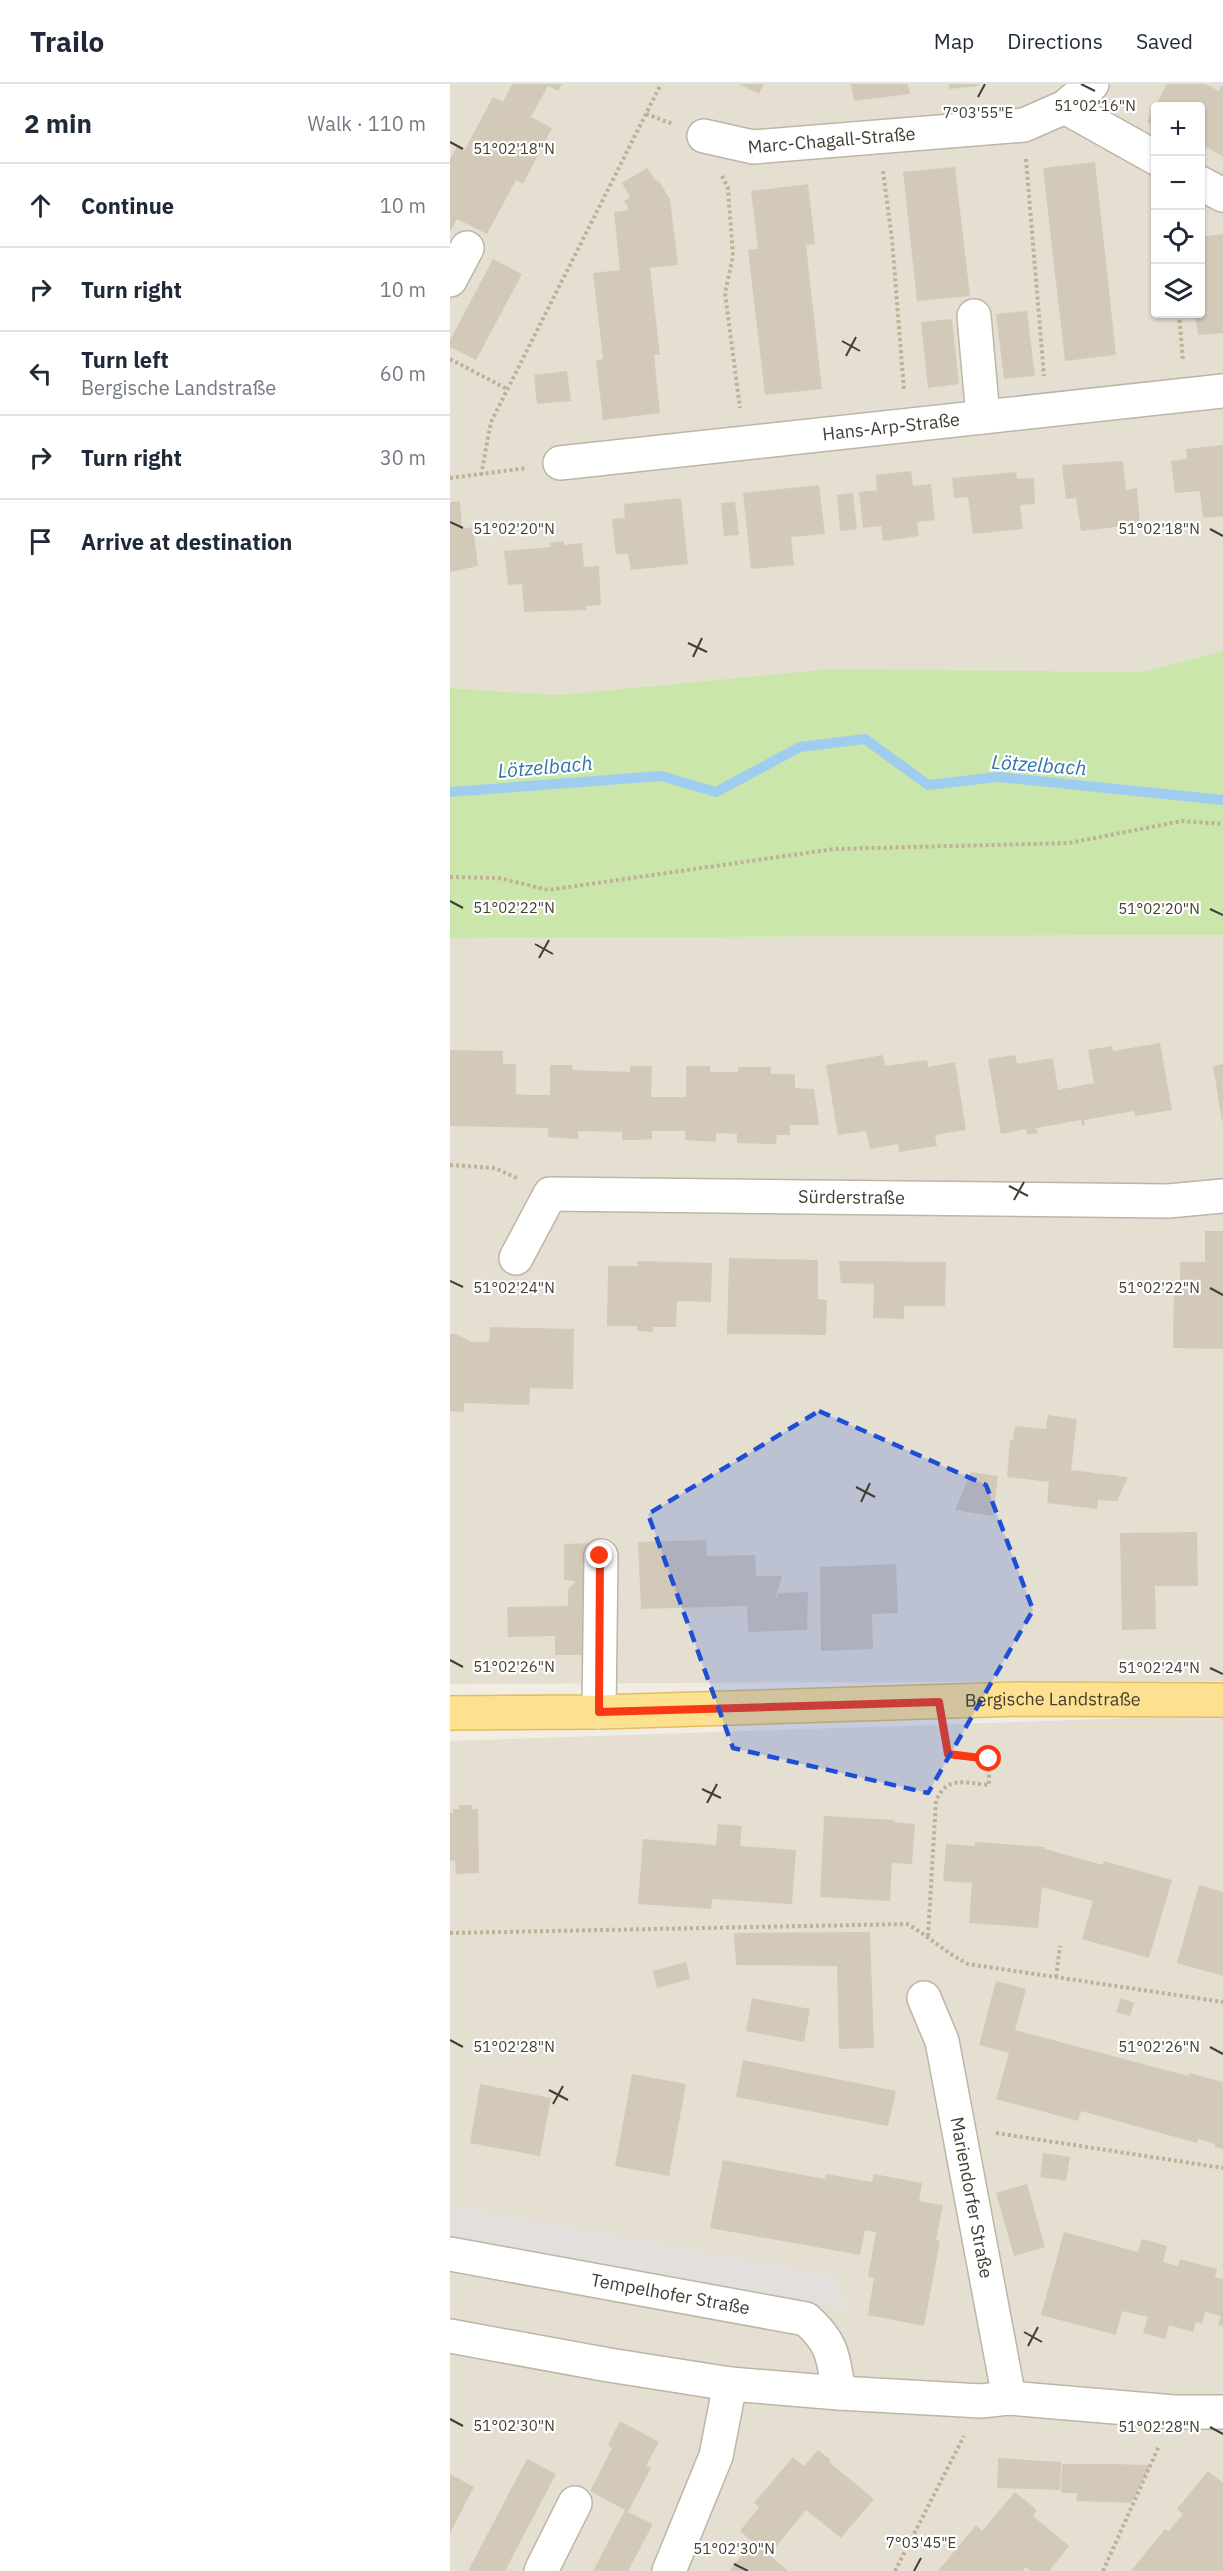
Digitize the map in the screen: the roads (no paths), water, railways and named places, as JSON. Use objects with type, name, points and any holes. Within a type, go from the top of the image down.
[{"type":"main road","name":"Bergische Landstraße","points":[[450,1713],[599,1712],[1020,1699],[1223,1700]]},
{"type":"street","name":"Marc-Chagall-Straße","points":[[704,136],[753,147],[1024,124],[1065,107],[1092,84]]},
{"type":"street","points":[[1065,107],[1151,156]]},
{"type":"street","points":[[1205,186],[1223,195]]},
{"type":"street","points":[[450,280],[467,248]]},
{"type":"street","points":[[974,316],[983,417]]},
{"type":"street","name":"Hans-Arp-Straße","points":[[560,463],[1223,391]]},
{"type":"street","name":"Sürderstraße","points":[[516,1258],[550,1194],[1167,1201],[1223,1196]]},
{"type":"street","points":[[599,1712],[600,1556]]},
{"type":"street","name":"Mariendorfer Straße","points":[[924,1998],[942,2041],[959,2127],[995,2400]]},
{"type":"street","name":"Tempelhofer Straße","points":[[450,2254],[806,2319],[823,2334],[832,2352],[840,2393]]},
{"type":"street","points":[[450,2336],[609,2366],[730,2384],[840,2393],[995,2400],[1174,2412],[1223,2412]]},
{"type":"street","points":[[669,2571],[716,2456],[730,2384]]},
{"type":"street","points":[[541,2571],[575,2503]]},
{"type":"waterway","name":"Lötzelbach","points":[[450,792],[661,776],[716,792],[800,747],[865,739],[928,785],[998,777],[1223,800]]}]
